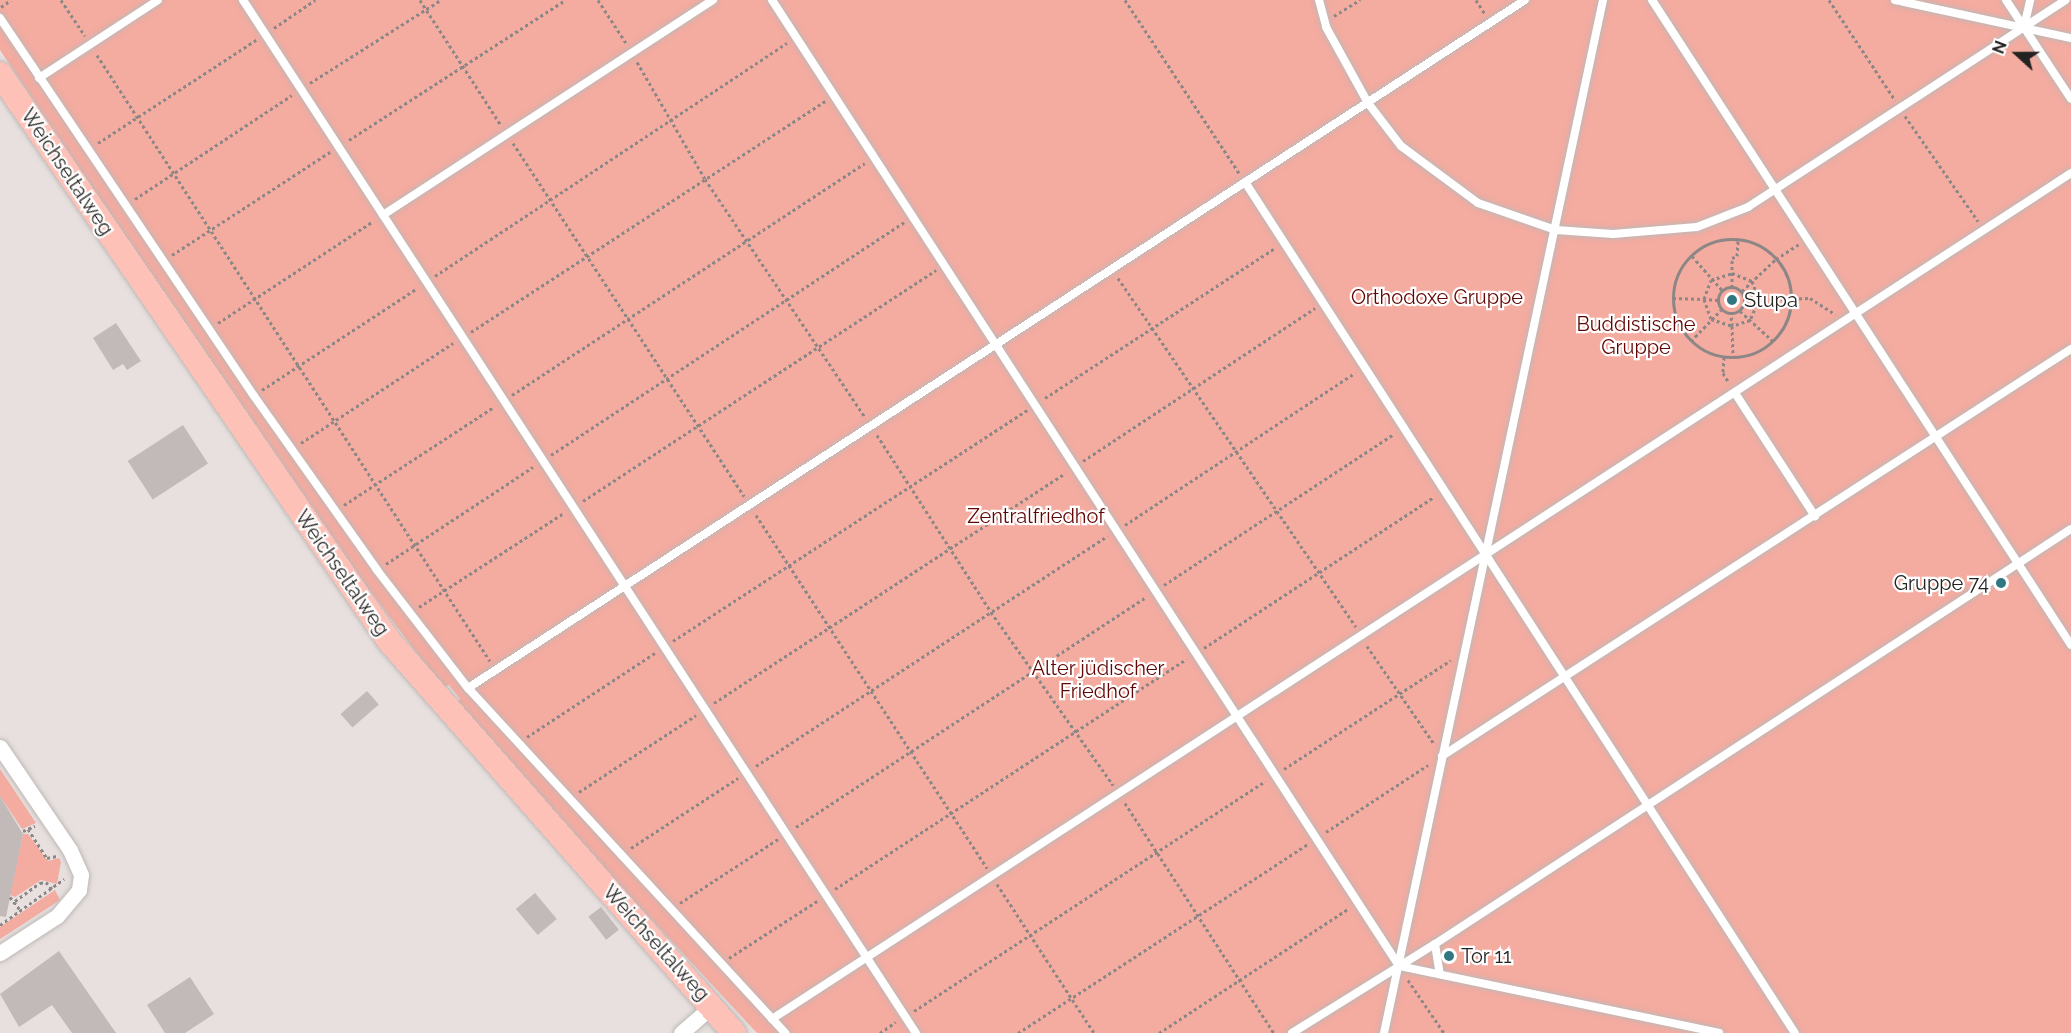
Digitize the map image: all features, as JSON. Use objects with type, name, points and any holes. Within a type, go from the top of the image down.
[{"type":"main road","name":"Weichseltalweg","points":[[0,74],[390,642],[734,1033]]},
{"type":"street","points":[[0,747],[78,864],[79,890],[57,916],[0,953]]},
{"type":"street","points":[[681,1033],[712,1006]]},
{"type":"lane","points":[[39,78],[158,0]]},
{"type":"lane","points":[[243,0],[916,1033]]},
{"type":"lane","points":[[383,215],[713,0]]},
{"type":"lane","points":[[772,0],[1399,966],[1719,1033]]},
{"type":"lane","points":[[1319,0],[1325,22],[1368,103],[1401,147],[1478,203],[1556,230],[1613,234],[1696,227],[1748,207],[2066,0]]},
{"type":"lane","points":[[468,688],[1525,0]]},
{"type":"lane","points":[[1384,1033],[1603,0]]},
{"type":"lane","points":[[1652,0],[1777,189],[2071,645]]},
{"type":"lane","points":[[1894,0],[2071,38]]},
{"type":"lane","points":[[2006,0],[2071,99]]},
{"type":"lane","points":[[2024,27],[2030,0]]},
{"type":"lane","points":[[0,18],[123,207],[163,261],[291,449],[410,614],[468,688],[516,744],[785,1033]]},
{"type":"lane","points":[[772,1019],[2071,173]]},
{"type":"lane","points":[[1245,182],[1646,806],[1795,1033]]},
{"type":"lane","points":[[1442,756],[2071,350]]},
{"type":"lane","points":[[1735,393],[1815,516]]},
{"type":"lane","points":[[1292,1033],[1436,944],[2071,529]]},
{"type":"lane","points":[[1436,944],[1440,974]]},
{"type":"path","points":[[0,8],[11,0]]},
{"type":"path","points":[[61,0],[496,670]]},
{"type":"path","points":[[87,151],[315,0]]},
{"type":"path","points":[[420,0],[1094,1033]]},
{"type":"path","points":[[123,207],[301,88],[441,0]]},
{"type":"path","points":[[163,261],[565,0]]},
{"type":"path","points":[[598,0],[705,179],[871,426],[991,612],[1034,670],[1118,793],[1274,1033]]},
{"type":"path","points":[[1125,0],[1245,182]]},
{"type":"path","points":[[1325,22],[1360,0]]},
{"type":"path","points":[[254,396],[796,37]]},
{"type":"path","points":[[291,449],[834,95]]},
{"type":"path","points":[[336,511],[375,483],[874,157]]},
{"type":"path","points":[[209,329],[383,215]]},
{"type":"path","points":[[377,570],[913,216]]},
{"type":"path","points":[[1742,291],[1776,258],[1808,238]]},
{"type":"path","points":[[1721,240],[1738,240],[1752,243],[1776,258],[1790,284],[1791,298],[1789,314],[1773,341],[1754,353],[1724,357],[1691,341],[1675,314],[1673,298],[1676,282],[1692,255],[1721,240]]},
{"type":"path","points":[[1732,287],[1738,240]]},
{"type":"path","points":[[516,744],[1284,242]]},
{"type":"path","points":[[1692,255],[1722,291]]},
{"type":"path","points":[[410,614],[944,264]]},
{"type":"path","points":[[1018,1033],[1442,756],[1111,269]]},
{"type":"path","points":[[1711,280],[1732,273],[1752,281],[1759,299],[1750,320],[1731,326],[1711,319]]},
{"type":"path","points":[[1711,280],[1704,299],[1711,319]]},
{"type":"path","points":[[1732,287],[1742,291],[1745,300],[1740,311],[1731,314],[1722,310],[1718,300],[1722,291],[1732,287]]},
{"type":"path","points":[[1673,298],[1718,300]]},
{"type":"path","points":[[1745,300],[1810,298],[1846,321]]},
{"type":"path","points":[[567,799],[1323,303]]},
{"type":"path","points":[[1691,341],[1722,310]]},
{"type":"path","points":[[1740,311],[1773,341]]},
{"type":"path","points":[[1731,314],[1733,357]]},
{"type":"path","points":[[1724,357],[1723,373],[1735,393]]},
{"type":"path","points":[[619,856],[1365,367]]},
{"type":"path","points":[[671,909],[1403,428]]},
{"type":"path","points":[[720,964],[1444,491]]},
{"type":"path","points":[[880,1033],[1465,651]]},
{"type":"path","points":[[23,831],[39,824]]},
{"type":"path","points":[[28,829],[47,858],[51,860],[70,850]]},
{"type":"path","points":[[0,925],[52,890],[78,864]]},
{"type":"path","points":[[15,901],[40,883],[46,882],[52,890]]},
{"type":"path","points":[[10,897],[21,911]]},
{"type":"path","points":[[1159,1033],[1359,902]]},
{"type":"path","points":[[1399,966],[1444,1033]]},
{"type":"green space","name":"Zentralfriedhof","points":[[0,0],[2071,0],[2071,1033],[757,1033],[501,758],[456,705],[460,699],[449,685],[443,688],[340,551],[238,406],[0,50]]},
{"type":"green space","points":[[0,769],[36,823],[22,829],[0,796]]},
{"type":"green space","points":[[23,834],[28,834],[48,861],[59,858],[61,862],[57,884],[41,880],[15,897],[10,895]]},
{"type":"green space","points":[[55,890],[60,900],[0,939],[0,927]]},
{"type":"building","points":[[116,323],[141,361],[127,370],[123,364],[113,370],[93,338]]},
{"type":"building","points":[[183,425],[208,464],[153,500],[128,461]]},
{"type":"building","points":[[367,691],[379,705],[352,728],[341,714]]},
{"type":"building","points":[[0,796],[23,834],[6,917],[0,916]]},
{"type":"building","points":[[535,893],[557,919],[538,935],[516,909]]},
{"type":"building","points":[[601,907],[619,930],[606,940],[588,917]]},
{"type":"building","points":[[59,951],[116,1033],[72,1033],[52,1005],[19,1027],[0,994]]},
{"type":"building","points":[[190,977],[214,1014],[185,1033],[165,1033],[147,1005]]},
{"type":"place","name":"Stupa","points":[[1732,300]]},
{"type":"place","name":"Gruppe 74","points":[[2001,583]]},
{"type":"place","name":"Tor 11","points":[[1449,956]]},
{"type":"park label","name":"Orthodoxe Gruppe","points":[[1437,297]]},
{"type":"park label","name":"Buddistische Gruppe","points":[[1636,336]]},
{"type":"park label","name":"Alter jüdischer Friedhof","points":[[1098,680]]}]
